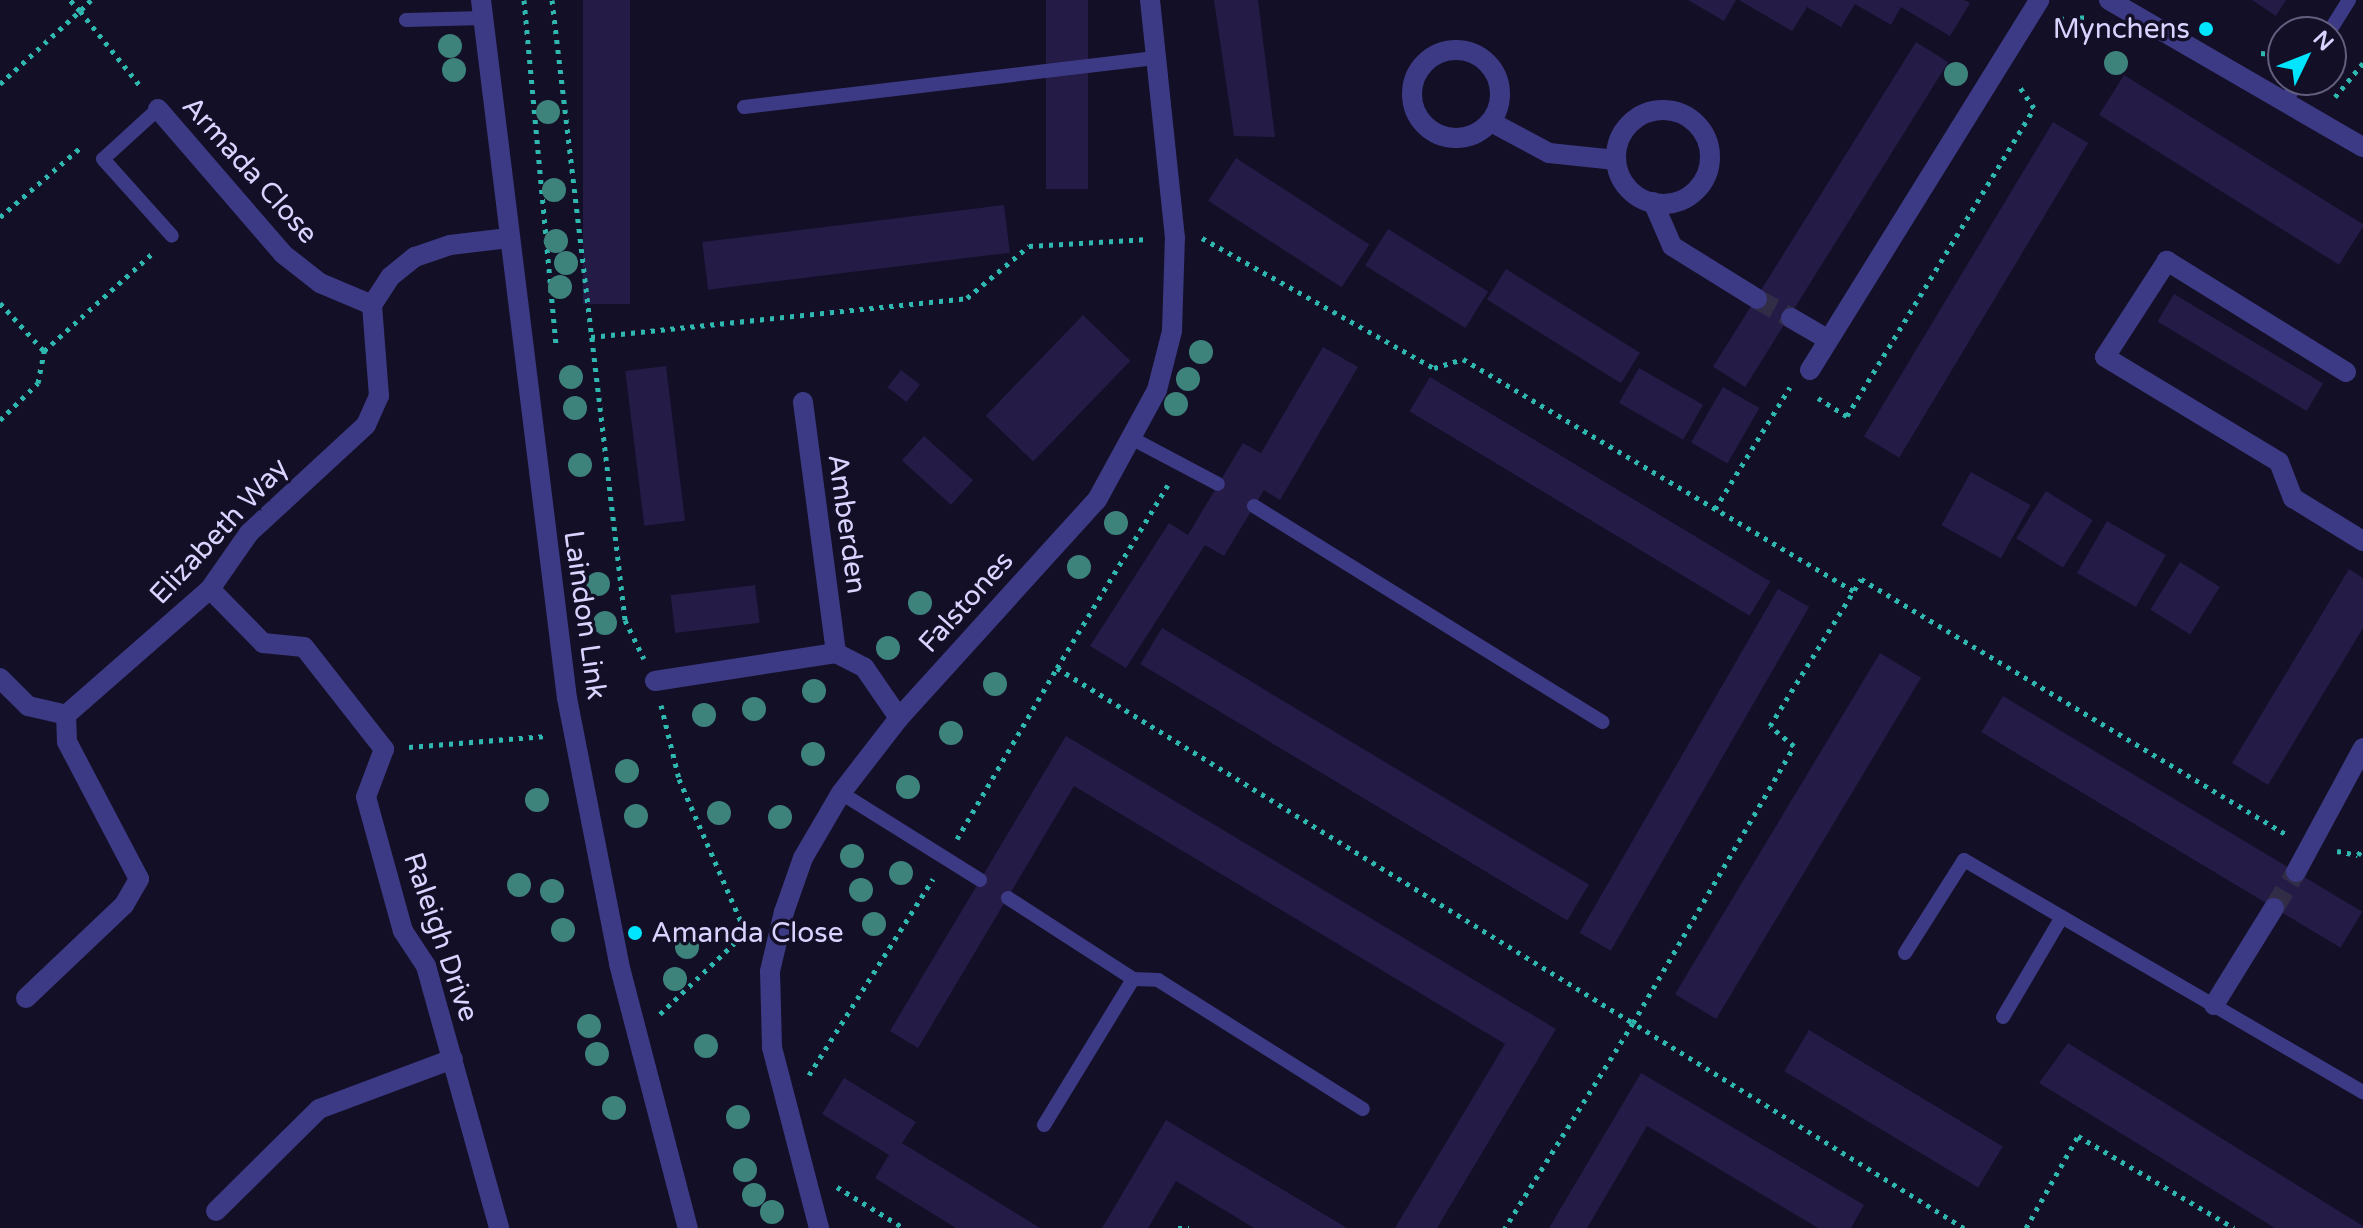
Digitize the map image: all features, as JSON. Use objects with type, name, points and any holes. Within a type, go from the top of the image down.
[{"type":"street","name":"Falstones","points":[[819,1228],[777,1082],[770,971],[803,858],[841,793],[899,718],[1097,500],[1157,390],[1172,331],[1175,238],[1150,0]]},
{"type":"street","points":[[1810,370],[2039,0]]},
{"type":"street","points":[[2109,0],[2363,147]]},
{"type":"street","name":"Laindon Link","points":[[482,9],[573,734],[619,964],[688,1228]]},
{"type":"street","points":[[1464,50],[1490,65],[1501,94],[1491,122],[1454,139],[1428,129],[1413,105],[1422,66],[1464,50]]},
{"type":"street","name":"Armada Close","points":[[158,109],[283,254],[320,283],[372,305]]},
{"type":"street","points":[[1677,112],[1702,131],[1705,178],[1681,200],[1653,202],[1627,187],[1616,160],[1623,132],[1645,113],[1677,112]]},
{"type":"street","points":[[1491,122],[1549,153],[1616,160]]},
{"type":"street","points":[[1653,202],[1672,246],[1757,299]]},
{"type":"street","points":[[372,305],[390,277],[415,257],[509,238]]},
{"type":"street","points":[[2346,372],[2167,261],[2105,357],[2279,462],[2293,498],[2363,541]]},
{"type":"street","name":"Elizabeth Way","points":[[66,715],[210,589],[249,533],[366,425],[379,396],[372,305]]},
{"type":"street","points":[[1791,318],[1827,339]]},
{"type":"street","name":"Amberden","points":[[803,402],[836,653]]},
{"type":"street","points":[[210,589],[263,643],[304,647],[384,749]]},
{"type":"street","points":[[655,681],[836,653],[864,667],[899,718]]},
{"type":"street","points":[[0,678],[28,706],[66,715],[67,742],[139,879],[124,905],[26,998]]},
{"type":"street","points":[[2296,872],[2363,748]]},
{"type":"street","name":"Raleigh Drive","points":[[384,749],[366,797],[403,931],[426,966],[499,1228]]},
{"type":"street","points":[[2214,1005],[2274,908]]},
{"type":"street","name":"Raleigh Drive","points":[[216,1211],[319,1109],[453,1059]]},
{"type":"lane","points":[[406,20],[482,9]]},
{"type":"lane","points":[[744,107],[1157,58]]},
{"type":"lane","points":[[2285,102],[2289,96]]},
{"type":"lane","name":"Armada Close","points":[[158,109],[103,159],[172,236]]},
{"type":"lane","points":[[1133,439],[1218,484]]},
{"type":"lane","points":[[1254,506],[1603,722]]},
{"type":"lane","points":[[841,793],[980,880]]},
{"type":"lane","points":[[1905,953],[1964,860],[2363,1092]]},
{"type":"lane","points":[[1008,898],[1133,979],[1158,980],[1363,1109]]},
{"type":"lane","points":[[2003,1017],[2062,917]]},
{"type":"lane","points":[[1044,1125],[1133,979]]},
{"type":"path","points":[[70,0],[145,91]]},
{"type":"path","points":[[0,84],[91,0]]},
{"type":"path","points":[[524,0],[558,367]]},
{"type":"path","points":[[552,0],[625,620],[655,681],[679,779],[744,934],[770,971]]},
{"type":"path","points":[[2048,32],[2071,16],[2103,25]]},
{"type":"path","points":[[2347,81],[2363,63]]},
{"type":"path","points":[[1793,383],[1847,416],[2034,108],[2020,95],[2019,79]]},
{"type":"path","points":[[2334,96],[2343,102]]},
{"type":"path","points":[[0,420],[38,383],[44,351],[172,236]]},
{"type":"path","points":[[591,337],[967,298],[1029,246],[1198,236],[1434,368],[1463,359],[1854,591]]},
{"type":"path","points":[[0,303],[44,351]]},
{"type":"path","points":[[777,1082],[814,1074],[1172,477]]},
{"type":"path","points":[[1505,1228],[1633,1023],[1794,746],[1770,726],[1861,579],[2294,839],[2308,854]]},
{"type":"path","points":[[1057,668],[1964,1228]]},
{"type":"path","points":[[384,749],[573,734]]},
{"type":"path","points":[[660,1014],[744,934]]},
{"type":"path","points":[[656,996],[664,1028]]},
{"type":"path","points":[[2026,1228],[2078,1136],[2234,1228]]},
{"type":"path","points":[[825,1179],[904,1228]]},
{"type":"path","points":[[1178,1228],[1189,1228]]},
{"type":"building","points":[[583,0],[630,0],[630,304],[583,304]]},
{"type":"building","points":[[1046,0],[1088,0],[1088,189],[1046,189]]},
{"type":"building","points":[[1214,0],[1258,0],[1275,137],[1234,136]]},
{"type":"building","points":[[1688,0],[1736,0],[1724,21]]},
{"type":"building","points":[[1739,0],[1964,0],[1970,3],[1950,36],[1901,7],[1891,25],[1855,4],[1841,27],[1807,7],[1792,31]]},
{"type":"building","points":[[2252,0],[2286,0],[2276,16]]},
{"type":"building","points":[[1916,42],[1948,62],[1745,387],[1713,367]]},
{"type":"building","points":[[2124,75],[2363,224],[2339,265],[2099,115]]},
{"type":"building","points":[[2053,122],[2088,143],[1899,458],[1864,437]]},
{"type":"building","points":[[1236,158],[1369,245],[1342,287],[1208,201]]},
{"type":"building","points":[[1004,205],[1010,253],[708,290],[702,242]]},
{"type":"building","points":[[1388,229],[1488,292],[1465,328],[1365,265]]},
{"type":"building","points":[[1506,269],[1640,353],[1621,383],[1487,300]]},
{"type":"building","points":[[2174,294],[2323,384],[2307,411],[2158,321]]},
{"type":"building","points":[[1083,315],[1130,361],[1033,462],[986,416]]},
{"type":"building","points":[[1323,347],[1358,367],[1280,500],[1264,490],[1224,556],[1205,545],[1126,668],[1090,646],[1169,523],[1188,535],[1243,443],[1261,453]]},
{"type":"building","points":[[666,366],[685,521],[644,526],[625,371]]},
{"type":"building","points":[[1639,368],[1703,405],[1683,440],[1619,403]]},
{"type":"building","points":[[901,370],[920,385],[906,402],[887,387]]},
{"type":"building","points":[[1430,377],[1770,581],[1750,616],[1409,411]]},
{"type":"building","points":[[1723,387],[1759,408],[1727,463],[1691,442]]},
{"type":"building","points":[[924,436],[973,480],[951,505],[902,461]]},
{"type":"building","points":[[1971,472],[2030,505],[2001,558],[1941,525]]},
{"type":"building","points":[[2046,491],[2093,520],[2063,568],[2016,538]]},
{"type":"building","points":[[2107,521],[2166,555],[2136,607],[2077,573]]},
{"type":"building","points":[[2180,562],[2220,587],[2190,634],[2150,609]]},
{"type":"building","points":[[2349,569],[2363,578],[2363,628],[2268,785],[2232,763]]},
{"type":"building","points":[[755,585],[760,623],[675,633],[671,595]]},
{"type":"building","points":[[1778,589],[1809,607],[1611,951],[1580,933]]},
{"type":"building","points":[[1162,628],[1589,884],[1567,920],[1140,664]]},
{"type":"building","points":[[1880,653],[1921,678],[1716,1019],[1675,994]]},
{"type":"building","points":[[2003,696],[2362,912],[2341,948],[1981,732]]},
{"type":"building","points":[[1066,736],[1556,1029],[1437,1228],[1395,1228],[1505,1044],[1074,786],[918,1048],[890,1031]]},
{"type":"building","points":[[1809,1030],[2003,1146],[1978,1188],[1784,1071]]},
{"type":"building","points":[[2068,1043],[2363,1228],[2275,1228],[2039,1083]]},
{"type":"building","points":[[1641,1073],[1864,1205],[1851,1228],[1818,1228],[1647,1126],[1587,1228],[1549,1228]]},
{"type":"building","points":[[844,1078],[916,1122],[902,1143],[1040,1228],[956,1228],[875,1178],[889,1155],[822,1114]]},
{"type":"building","points":[[1166,1120],[1347,1228],[1254,1228],[1176,1181],[1148,1228],[1102,1228]]},
{"type":"tunnel","points":[[1757,299],[1791,318]]},
{"type":"tunnel","points":[[2274,908],[2296,872]]},
{"type":"place","name":"Mynchens","points":[[2206,29]]},
{"type":"place","name":"Amanda Close","points":[[635,933]]}]
